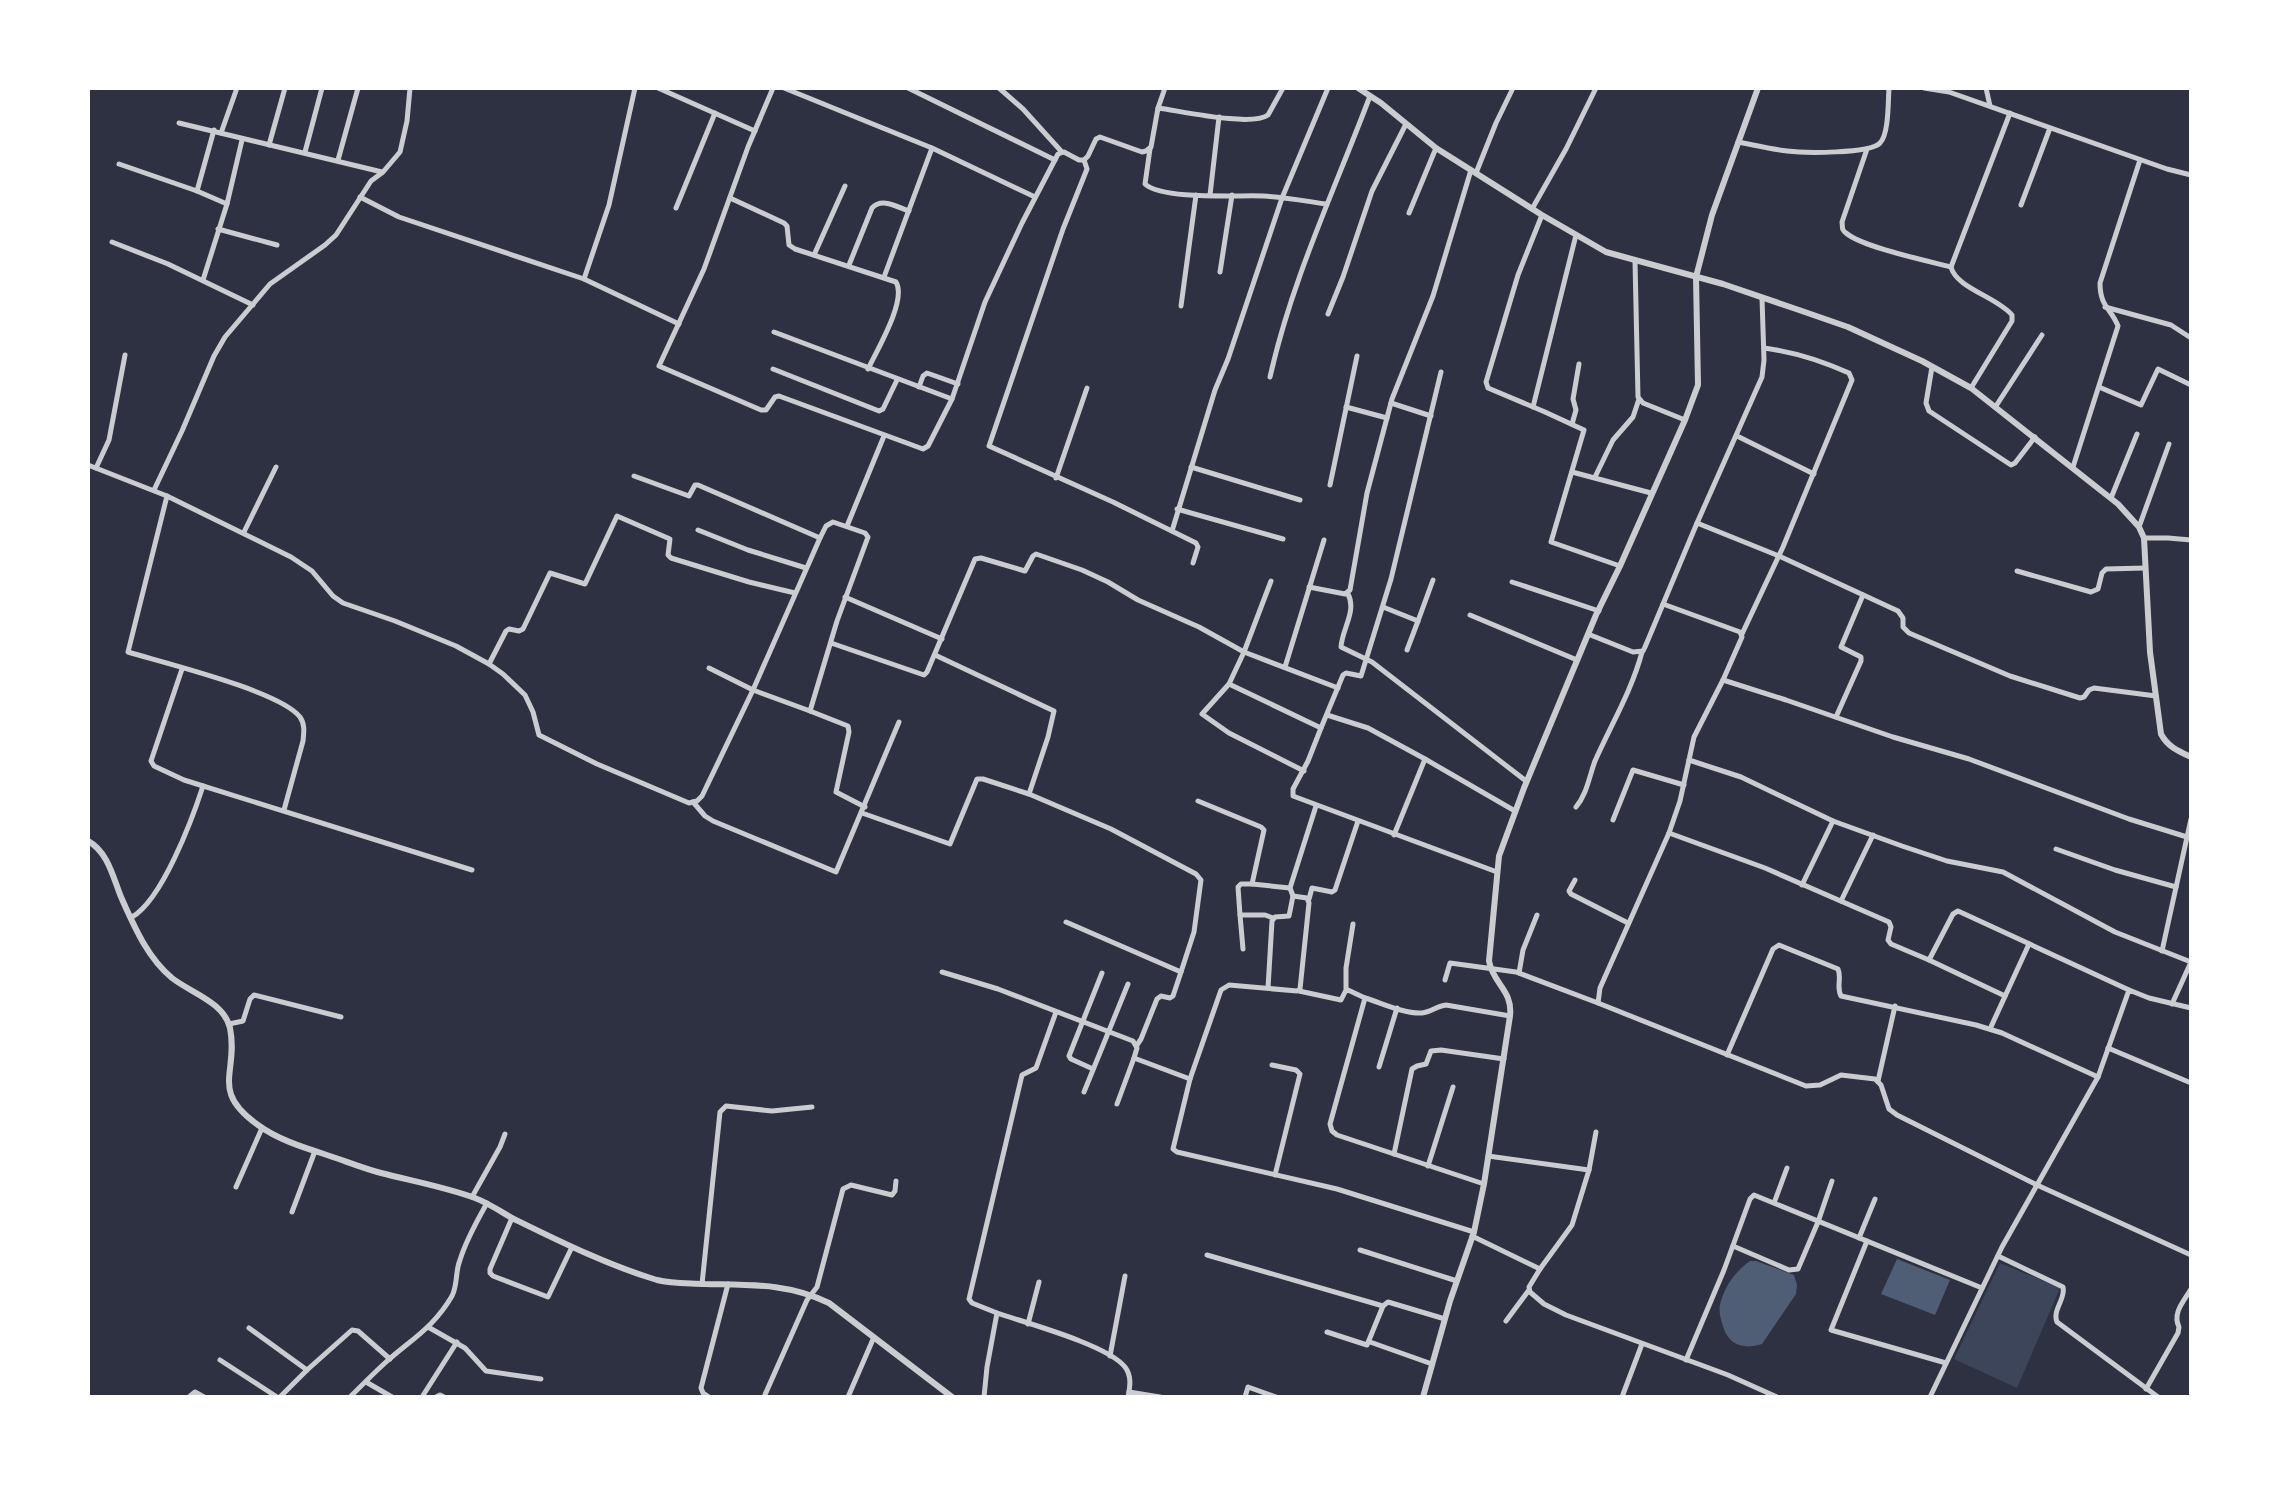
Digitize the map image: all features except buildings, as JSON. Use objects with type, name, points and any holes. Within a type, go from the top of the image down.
[{"type":"street","points":[[221,133],[237,88]]},
{"type":"street","points":[[269,145],[285,88]]},
{"type":"street","points":[[305,152],[322,88]]},
{"type":"street","points":[[338,160],[358,88]]},
{"type":"street","points":[[154,490],[225,337],[270,284],[336,235],[371,181],[400,152],[410,88]]},
{"type":"street","points":[[584,279],[609,205],[635,88]]},
{"type":"street","points":[[658,88],[755,131]]},
{"type":"street","points":[[773,88],[704,269],[659,363],[661,368],[761,410],[766,410],[778,395],[920,449],[926,448],[952,399],[985,302],[1035,197],[1062,152]]},
{"type":"street","points":[[784,88],[932,148],[1035,197]]},
{"type":"street","points":[[908,88],[1055,160]]},
{"type":"street","points":[[999,88],[1062,152],[1084,160]]},
{"type":"street","points":[[1165,88],[1158,108],[1145,184],[1151,189],[1326,204]]},
{"type":"street","points":[[1158,108],[1256,120],[1265,118],[1283,88]]},
{"type":"street","points":[[1172,531],[1215,390],[1282,198],[1328,88]]},
{"type":"street","points":[[1513,88],[1474,172],[1433,296],[1397,382],[1367,493],[1348,594],[1352,608],[1341,647],[1368,659],[1526,781]]},
{"type":"street","points":[[1532,209],[1596,88]]},
{"type":"street","points":[[1423,1397],[1473,1234],[1504,1059],[1510,998],[1493,970],[1490,949],[1499,856],[1526,781],[1577,660],[1698,385],[1696,277],[1712,215],[1758,88]]},
{"type":"street","points":[[1738,142],[1788,151],[1868,148],[1881,143],[1886,130],[1889,88]]},
{"type":"street","points":[[1924,88],[1949,92],[2191,175]]},
{"type":"street","points":[[1986,88],[1990,106]]},
{"type":"street","points":[[1361,89],[1436,148],[1606,252],[1696,277],[1848,327],[1971,388],[2073,467],[2111,498],[2139,527],[2144,538],[2150,652],[2161,734],[2174,750],[2191,757]]},
{"type":"street","points":[[1270,377],[1287,311],[1370,96]]},
{"type":"street","points":[[676,208],[715,113]]},
{"type":"street","points":[[1971,388],[2012,321],[2012,315],[1989,297],[1959,281],[1952,274],[1951,267],[2010,113]]},
{"type":"street","points":[[1210,195],[1219,117]]},
{"type":"street","points":[[179,123],[383,172]]},
{"type":"street","points":[[1328,314],[1372,191],[1406,124]]},
{"type":"street","points":[[2021,205],[2050,128]]},
{"type":"street","points":[[197,191],[214,130]]},
{"type":"street","points":[[1151,147],[1142,152],[1098,137],[1084,160],[1087,169],[989,443],[992,448],[1113,502],[1197,544],[1193,563]]},
{"type":"street","points":[[203,280],[227,204],[242,140]]},
{"type":"street","points":[[884,277],[932,148]]},
{"type":"street","points":[[1409,213],[1436,148]]},
{"type":"street","points":[[1868,148],[1842,222],[1843,229],[1864,242],[1951,267]]},
{"type":"street","points":[[2073,467],[2118,326],[2104,307],[2100,283],[2140,160]]},
{"type":"street","points":[[119,164],[227,204]]},
{"type":"street","points":[[814,255],[845,186]]},
{"type":"street","points":[[1181,306],[1196,195]]},
{"type":"street","points":[[1220,272],[1232,195]]},
{"type":"street","points":[[360,197],[399,217],[584,279],[679,324]]},
{"type":"street","points":[[730,198],[784,223],[789,245],[795,249],[896,282],[900,292],[895,310],[868,369]]},
{"type":"street","points":[[849,265],[876,203],[909,211]]},
{"type":"street","points":[[1542,215],[1518,275],[1486,377],[1488,388],[1582,428],[1584,432],[1551,542],[1620,566]]},
{"type":"street","points":[[218,229],[277,245]]},
{"type":"street","points":[[1533,407],[1576,235]]},
{"type":"street","points":[[112,242],[203,280],[253,305]]},
{"type":"street","points":[[1595,477],[1613,440],[1633,417],[1639,399],[1635,261]]},
{"type":"street","points":[[1576,807],[1584,795],[1697,523],[1762,377],[1762,298]]},
{"type":"street","points":[[2104,307],[2171,325],[2191,338]]},
{"type":"street","points":[[774,332],[952,399]]},
{"type":"street","points":[[1996,406],[2042,335]]},
{"type":"street","points":[[1598,1003],[1600,988],[1669,833],[1684,785],[1694,737],[1779,556],[1851,385],[1849,373],[1801,354],[1764,348]]},
{"type":"street","points":[[96,468],[109,440],[125,355]]},
{"type":"street","points":[[1330,485],[1357,356]]},
{"type":"street","points":[[1572,424],[1579,364]]},
{"type":"street","points":[[1932,367],[1926,403],[1929,411],[2011,465],[2035,437]]},
{"type":"street","points":[[773,369],[879,411],[883,409],[897,380]]},
{"type":"street","points":[[2099,387],[2141,405],[2158,369],[2191,385]]},
{"type":"street","points":[[1441,372],[1368,659],[1361,676],[1345,674],[1292,792],[1297,799],[1497,872]]},
{"type":"street","points":[[919,387],[927,373],[958,384]]},
{"type":"street","points":[[1056,478],[1087,388]]},
{"type":"street","points":[[1639,399],[1685,420]]},
{"type":"street","points":[[1391,403],[1431,416]]},
{"type":"street","points":[[1346,407],[1387,418]]},
{"type":"street","points":[[2111,498],[2137,434]]},
{"type":"street","points":[[847,526],[884,436]]},
{"type":"street","points":[[1737,436],[1814,474]]},
{"type":"street","points":[[2139,527],[2169,444]]},
{"type":"street","points":[[88,465],[154,490],[244,532],[303,564],[343,603],[456,646],[489,664],[525,695],[539,735],[682,802],[693,802],[702,796],[828,523],[847,526],[868,537],[845,597],[810,711]]},
{"type":"street","points":[[244,532],[276,467]]},
{"type":"street","points":[[1191,467],[1300,500]]},
{"type":"street","points":[[1572,472],[1651,493]]},
{"type":"street","points":[[634,476],[689,496],[696,485],[820,538]]},
{"type":"street","points":[[167,496],[128,652],[256,691],[279,702],[302,719],[303,741],[284,810]]},
{"type":"street","points":[[1177,509],[1283,539]]},
{"type":"street","points":[[489,664],[506,631],[523,629],[550,573],[585,584],[617,516],[670,539],[668,555],[671,558],[795,593]]},
{"type":"street","points":[[1697,523],[1779,556],[1900,613],[1903,627],[1909,633],[2035,685],[2080,698],[2096,687],[2157,696]]},
{"type":"street","points":[[698,530],[806,568]]},
{"type":"street","points":[[2144,538],[2191,540]]},
{"type":"street","points":[[1285,667],[1324,540]]},
{"type":"street","points":[[831,643],[921,675],[927,672],[935,655],[975,559],[981,558],[1023,572],[1036,554],[1108,582],[1244,652],[1338,688]]},
{"type":"street","points":[[2017,571],[2091,592],[2098,589],[2106,569],[2145,568]]},
{"type":"street","points":[[1407,650],[1433,580]]},
{"type":"street","points":[[1271,581],[1229,684],[1202,715],[1229,733],[1304,771]]},
{"type":"street","points":[[1512,582],[1599,611]]},
{"type":"street","points":[[1309,587],[1348,594]]},
{"type":"street","points":[[1836,717],[1861,661],[1861,657],[1841,647],[1863,595]]},
{"type":"street","points":[[845,597],[942,639]]},
{"type":"street","points":[[1663,604],[1742,634]]},
{"type":"street","points":[[1383,607],[1418,621]]},
{"type":"street","points":[[1470,615],[1577,660]]},
{"type":"street","points":[[1588,634],[1633,652],[1643,651]]},
{"type":"street","points":[[935,655],[1054,711],[1029,794]]},
{"type":"street","points":[[709,668],[753,690],[848,726],[836,792],[863,810],[949,844],[977,779],[1029,794],[1111,829],[1199,877],[1201,885],[1194,932],[1173,996],[1157,999],[1117,1104]]},
{"type":"street","points":[[182,669],[151,761],[154,766],[203,786],[472,870]]},
{"type":"street","points":[[1723,680],[1969,759],[2129,819],[2187,837]]},
{"type":"street","points":[[1229,684],[1321,728]]},
{"type":"street","points":[[1327,715],[1368,728],[1515,811]]},
{"type":"street","points":[[693,802],[713,821],[837,871],[899,722]]},
{"type":"street","points":[[1394,835],[1425,759]]},
{"type":"street","points":[[1689,760],[1741,777],[1833,821],[1947,861],[2003,872],[2115,932],[2191,962],[2172,1004]]},
{"type":"street","points":[[1613,820],[1633,770],[1684,785]]},
{"type":"street","points":[[132,917],[153,897],[187,830],[203,786]]},
{"type":"street","points":[[1198,801],[1263,828],[1252,884]]},
{"type":"street","points":[[1240,915],[1289,916],[1293,896],[1290,888],[1316,806]]},
{"type":"street","points":[[2162,951],[2191,819]]},
{"type":"street","points":[[1299,991],[1312,888],[1335,890],[1358,821]]},
{"type":"street","points":[[1802,885],[1833,821]]},
{"type":"street","points":[[1669,833],[1765,868],[1889,922],[1888,940],[1891,944],[2005,996]]},
{"type":"street","points":[[1841,901],[1873,835]]},
{"type":"street","points":[[88,841],[105,857],[149,953],[164,971],[224,1014],[229,1024],[229,1088],[232,1102],[262,1128],[315,1151],[378,1172],[472,1197],[572,1247],[658,1280],[779,1286],[812,1295],[829,1303],[952,1397]]},
{"type":"street","points":[[2056,849],[2176,887]]},
{"type":"street","points":[[1575,880],[1569,891],[1571,894],[1628,923]]},
{"type":"street","points":[[1243,949],[1238,887],[1252,884],[1290,888]]},
{"type":"street","points":[[1293,896],[1309,900]]},
{"type":"street","points":[[1929,960],[1955,912],[1964,913],[2129,990],[2191,1008]]},
{"type":"street","points":[[1518,973],[1537,915]]},
{"type":"street","points":[[1268,988],[1273,918]]},
{"type":"street","points":[[1066,922],[1181,972]]},
{"type":"street","points":[[1353,924],[1347,957],[1346,990],[1341,1000],[1268,988],[1229,985],[1221,990],[1190,1079],[1173,1147],[1175,1151],[1337,1189],[1473,1234],[1540,1269]]},
{"type":"street","points":[[1990,1029],[2029,944]]},
{"type":"street","points":[[1727,1055],[1776,946],[1838,969],[1841,996],[1990,1029],[2098,1077]]},
{"type":"street","points":[[1445,980],[1450,963],[1518,973],[1806,1086],[1820,1085],[1847,1074],[1878,1081]]},
{"type":"street","points":[[942,972],[998,989],[1137,1045]]},
{"type":"street","points":[[1093,1069],[1070,1058],[1102,973]]},
{"type":"street","points":[[1084,1092],[1128,984]]},
{"type":"street","points":[[1346,990],[1420,1013],[1446,1005],[1510,1016]]},
{"type":"street","points":[[1930,1397],[2004,1244],[2098,1077],[2129,990]]},
{"type":"street","points":[[229,1024],[243,1021],[254,995],[341,1017]]},
{"type":"street","points":[[1365,998],[1330,1128],[1337,1135],[1484,1184]]},
{"type":"street","points":[[1895,1006],[1878,1081],[1885,1101],[1897,1115],[2037,1185],[2191,1255]]},
{"type":"street","points":[[1379,1067],[1397,1008]]},
{"type":"street","points":[[1056,1012],[1036,1068],[1022,1075],[969,1299],[997,1313],[1096,1348],[1125,1366],[1130,1382],[1128,1394],[1160,1397]]},
{"type":"street","points":[[2108,1048],[2191,1083]]},
{"type":"street","points":[[1394,1154],[1412,1069],[1426,1064],[1431,1051],[1504,1059]]},
{"type":"street","points":[[1134,1058],[1190,1079]]},
{"type":"street","points":[[1272,1065],[1296,1070],[1300,1074],[1275,1175]]},
{"type":"street","points":[[1428,1166],[1453,1087]]},
{"type":"street","points":[[702,1284],[720,1112],[726,1106],[772,1111],[812,1107]]},
{"type":"street","points":[[236,1187],[262,1128]]},
{"type":"street","points":[[1506,1321],[1572,1225],[1589,1170],[1596,1132]]},
{"type":"street","points":[[472,1197],[505,1134]]},
{"type":"street","points":[[292,1212],[315,1151]]},
{"type":"street","points":[[1488,1156],[1589,1170]]},
{"type":"street","points":[[1774,1203],[1787,1168]]},
{"type":"street","points":[[764,1397],[807,1300],[817,1287],[845,1186],[892,1195],[896,1181]]},
{"type":"street","points":[[1733,1246],[1794,1271],[1801,1266],[1832,1181]]},
{"type":"street","points":[[1686,1360],[1751,1196],[1758,1195],[1982,1288]]},
{"type":"street","points":[[1859,1238],[1875,1199]]},
{"type":"street","points":[[350,1397],[437,1318],[457,1284],[458,1265],[463,1251],[487,1203]]},
{"type":"street","points":[[512,1218],[490,1269],[493,1276],[548,1297],[572,1247]]},
{"type":"street","points":[[1867,1241],[1831,1330],[1946,1363]]},
{"type":"street","points":[[1360,1250],[1457,1281]]},
{"type":"street","points":[[1207,1255],[1383,1306]]},
{"type":"street","points":[[1998,1256],[2061,1285],[2064,1293],[2055,1316],[2057,1322],[2158,1397]]},
{"type":"street","points":[[1110,1356],[1125,1276]]},
{"type":"street","points":[[1028,1324],[1039,1282]]},
{"type":"street","points":[[709,1397],[701,1388],[728,1284]]},
{"type":"street","points":[[2146,1389],[2178,1333],[2176,1314],[2191,1289]]},
{"type":"street","points":[[1529,1290],[1544,1304],[1566,1315],[1728,1375],[1777,1397]]},
{"type":"street","points":[[1327,1332],[1365,1345],[1370,1341],[1383,1306],[1388,1302],[1445,1319]]},
{"type":"street","points":[[984,1397],[997,1313]]},
{"type":"street","points":[[428,1327],[457,1342],[474,1355],[486,1371],[541,1379]]},
{"type":"street","points":[[249,1328],[307,1370]]},
{"type":"street","points":[[220,1360],[279,1397],[352,1330],[358,1331],[390,1359]]},
{"type":"street","points":[[848,1397],[874,1337]]},
{"type":"street","points":[[1370,1341],[1433,1364]]},
{"type":"street","points":[[422,1397],[457,1342]]},
{"type":"street","points":[[1622,1397],[1642,1344]]},
{"type":"street","points":[[366,1382],[392,1397]]},
{"type":"street","points":[[1245,1397],[1248,1387],[1276,1397]]},
{"type":"street","points":[[189,1397],[195,1392],[204,1397]]},
{"type":"street","points":[[436,1397],[444,1397]]},
{"type":"shaded area","points":[[1897,1259],[1950,1280],[1935,1315],[1881,1294]]},
{"type":"shaded area","points":[[1750,1261],[1794,1275],[1797,1285],[1796,1294],[1762,1344],[1743,1346],[1733,1342],[1725,1332],[1720,1310],[1729,1284]]},
{"type":"shaded area","points":[[2000,1263],[2060,1288],[2017,1388],[1954,1359]]}]
